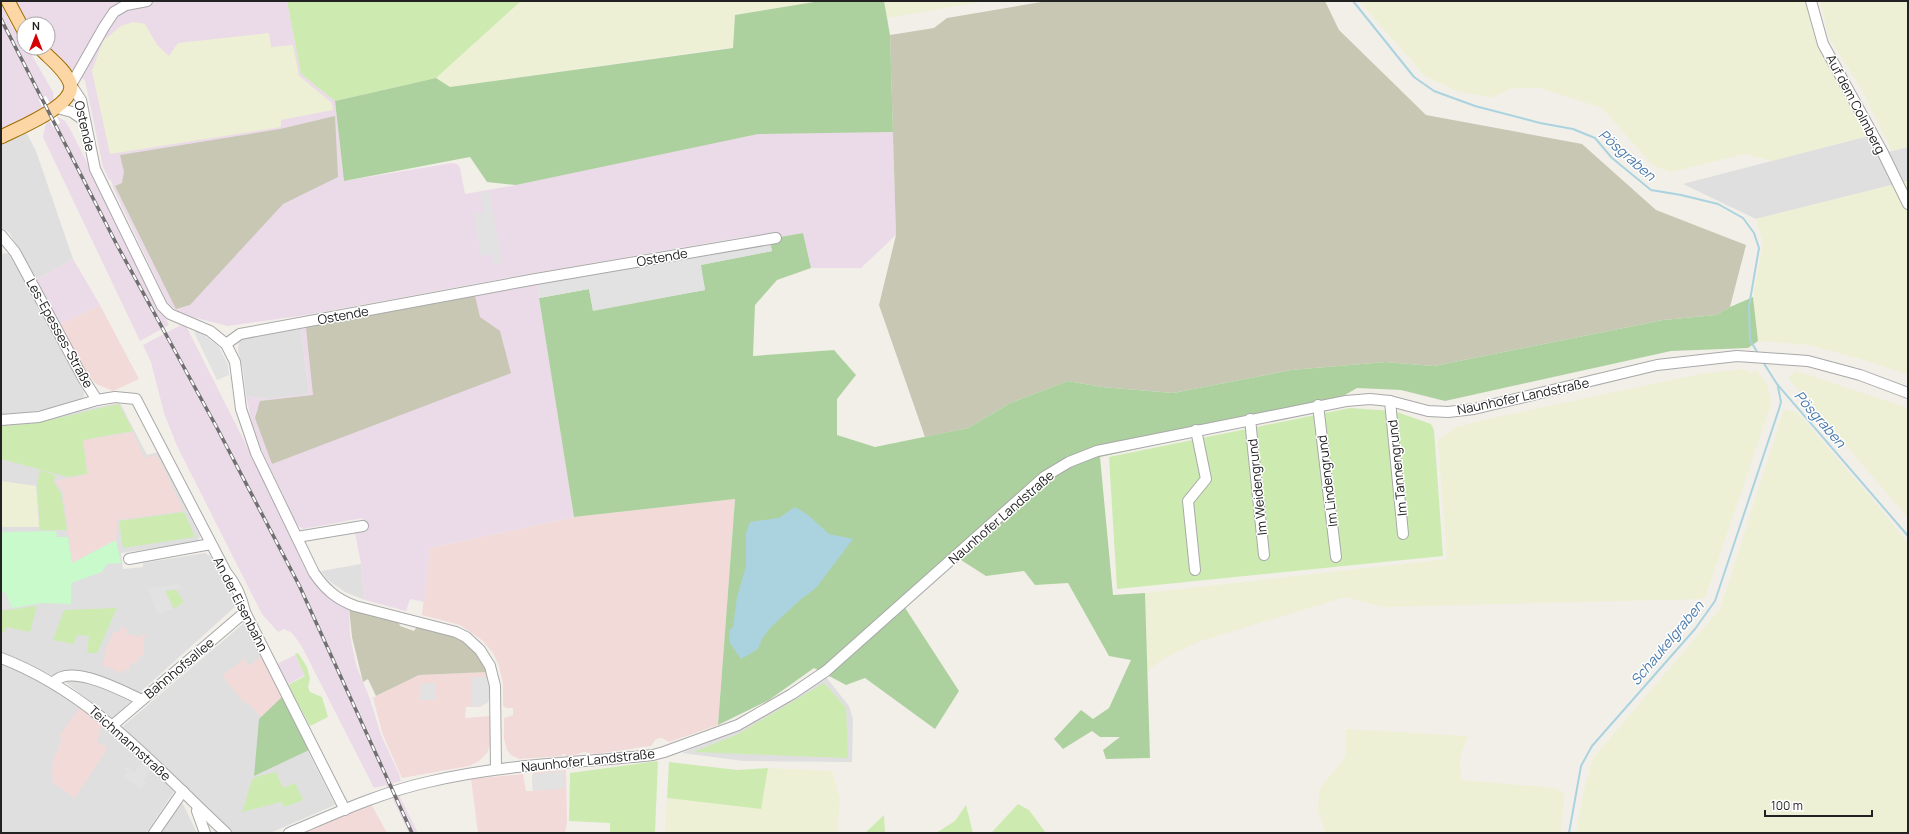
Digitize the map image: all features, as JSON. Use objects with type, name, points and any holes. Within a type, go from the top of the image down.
[{"type":"main road","points":[[8,1],[16,16]]},
{"type":"main road","points":[[1,137],[57,108],[64,101],[71,85],[63,72],[48,56]]},
{"type":"street","points":[[71,85],[114,12],[126,5],[147,1]]},
{"type":"street","name":"Auf dem Colmberg","points":[[1811,1],[1823,44],[1883,153],[1908,204]]},
{"type":"street","name":"Ostende","points":[[71,85],[81,100],[95,169],[162,306],[170,314],[210,331],[226,344],[238,334],[528,281],[776,238]]},
{"type":"street","points":[[57,108],[72,112],[85,121]]},
{"type":"street","name":"Les-Epesses-Straße","points":[[1,235],[15,252],[83,378],[97,400],[115,398],[136,399]]},
{"type":"street","points":[[226,344],[236,366],[241,409],[246,426],[265,475],[314,573],[322,584],[340,600],[354,606],[456,632],[480,650],[490,666],[495,686],[496,769]]},
{"type":"street","name":"Naunhofer Landstraße","points":[[288,833],[373,798],[428,782],[496,769],[653,755],[738,725],[792,694],[826,670],[912,596],[1044,477],[1069,462],[1096,451],[1318,405],[1370,399],[1390,401],[1428,411],[1448,412],[1474,409],[1657,365],[1708,358],[1749,356],[1808,361],[1860,375],[1908,393]]},
{"type":"street","name":"An der Eisenbahn","points":[[136,399],[236,590],[245,612],[345,810]]},
{"type":"street","points":[[1,420],[39,417],[97,400]]},
{"type":"street","name":"Im Tannengrund","points":[[1390,401],[1403,534]]},
{"type":"street","name":"Im Lindengrund","points":[[1318,405],[1336,557]]},
{"type":"street","name":"Im Weidengrund","points":[[1250,419],[1264,555]]},
{"type":"street","points":[[1195,570],[1188,501],[1206,479],[1196,430]]},
{"type":"street","points":[[297,537],[363,526]]},
{"type":"street","points":[[129,559],[211,544]]},
{"type":"street","name":"Bahnhofsallee","points":[[114,725],[245,612]]},
{"type":"street","name":"Teichmannstraße","points":[[1,658],[35,672],[75,696],[114,725],[226,833]]},
{"type":"street","points":[[53,683],[59,678],[65,676],[86,676],[142,700]]},
{"type":"street","points":[[154,833],[183,791]]},
{"type":"street","points":[[198,807],[197,811],[205,833]]},
{"type":"shaded area","points":[[15,1],[287,1],[301,74],[335,101],[344,181],[452,163],[457,164],[460,168],[465,194],[516,185],[753,134],[893,132],[896,235],[861,268],[811,268],[803,233],[776,238],[749,236],[528,274],[306,315],[228,326],[185,315],[174,309],[167,302],[114,190],[111,180],[109,180],[103,167],[85,80],[74,76],[70,68],[56,55],[56,16],[23,16]]},
{"type":"shaded area","points":[[521,1],[820,1],[735,15],[733,47],[450,87],[436,78]]},
{"type":"shaded area","points":[[884,1],[989,1],[886,18]]},
{"type":"shaded area","points":[[1047,1],[1325,1],[1339,30],[1426,115],[1582,144],[1656,210],[1746,245],[1730,307],[1716,315],[1663,320],[1434,366],[1385,362],[1291,370],[1173,393],[1102,387],[1068,381],[1010,403],[968,428],[925,437],[879,305],[896,235],[890,35],[934,28],[947,18]]},
{"type":"shaded area","points":[[1359,1],[1811,1],[1814,14],[1872,135],[1771,161],[1745,154],[1672,172],[1652,165],[1602,108],[1540,88],[1512,88],[1491,98],[1457,91],[1425,76]]},
{"type":"shaded area","points":[[1820,1],[1908,1],[1908,147],[1892,151],[1862,90],[1829,38]]},
{"type":"shaded area","points":[[1,4],[16,32],[16,56],[32,56],[53,92],[54,101],[1,130]]},
{"type":"shaded area","points":[[133,22],[145,24],[157,45],[169,56],[178,43],[269,33],[271,47],[293,45],[299,76],[332,103],[333,110],[281,120],[281,127],[110,154],[92,71],[103,41],[121,26]]},
{"type":"shaded area","points":[[57,116],[65,121],[69,127],[169,325],[140,341],[43,137],[46,122]]},
{"type":"shaded area","points":[[335,116],[338,177],[283,204],[190,305],[176,309],[115,186],[122,183],[124,172],[120,155],[280,129]]},
{"type":"shaded area","points":[[26,132],[36,151],[73,259],[36,280],[9,232],[1,228],[1,143]]},
{"type":"shaded area","points":[[1872,135],[1883,153],[1908,147],[1908,181],[1756,219],[1683,184]]},
{"type":"shaded area","points":[[1908,181],[1908,375],[1867,361],[1809,345],[1758,341],[1753,297],[1763,242],[1756,219]]},
{"type":"shaded area","points":[[489,192],[503,263],[494,264],[492,254],[481,256],[474,214],[484,212],[480,193]]},
{"type":"shaded area","points":[[769,239],[772,251],[701,265],[705,290],[593,311],[589,289],[539,298],[536,279]]},
{"type":"shaded area","points":[[9,253],[84,392],[84,396],[80,400],[59,407],[1,417],[1,254]]},
{"type":"shaded area","points":[[73,259],[100,305],[60,324],[36,280]]},
{"type":"shaded area","points":[[536,279],[574,517],[430,548],[424,602],[410,599],[406,611],[365,600],[361,564],[355,533],[364,531],[362,518],[303,529],[297,525],[262,451],[252,424],[246,396],[268,399],[309,394],[300,323]]},
{"type":"shaded area","points":[[475,296],[480,317],[500,331],[511,373],[272,464],[255,418],[260,401],[313,395],[306,327]]},
{"type":"shaded area","points":[[100,305],[139,379],[113,391],[96,384],[85,370],[60,324]]},
{"type":"shaded area","points":[[300,323],[309,394],[268,399],[246,396],[243,370],[238,350],[240,334]]},
{"type":"shaded area","points":[[181,325],[186,326],[313,577],[349,607],[350,635],[356,665],[370,699],[381,735],[399,774],[401,781],[393,783],[418,833],[409,833],[386,785],[374,788],[301,645],[292,633],[284,629],[278,632],[262,614],[177,446],[164,413],[151,362],[143,345]]},
{"type":"shaded area","points":[[199,331],[219,347],[228,365],[229,375],[217,380],[194,332]]},
{"type":"shaded area","points":[[1745,369],[1751,373],[1756,370],[1767,384],[1772,402],[1705,598],[1383,607],[1345,597],[1201,641],[1165,658],[1147,671],[1145,593],[1447,559],[1438,440],[1456,427],[1699,374]]},
{"type":"shaded area","points":[[1796,371],[1908,408],[1908,518],[1788,378]]},
{"type":"shaded area","points":[[120,403],[147,455],[158,452],[200,536],[196,542],[121,553],[123,569],[143,567],[143,563],[205,553],[210,556],[237,605],[137,695],[61,671],[54,676],[1,652],[1,425],[26,424],[44,421],[87,409]]},
{"type":"shaded area","points":[[1784,409],[1798,413],[1880,508],[1908,544],[1908,833],[1576,833],[1585,785],[1593,758],[1720,609]]},
{"type":"shaded area","points":[[133,432],[144,458],[156,455],[184,511],[118,520],[116,540],[72,563],[63,492],[55,481],[88,474],[83,440]]},
{"type":"shaded area","points":[[1,481],[36,486],[39,527],[1,527]]},
{"type":"shaded area","points":[[735,499],[718,725],[669,742],[662,738],[656,739],[651,746],[595,754],[584,752],[567,757],[565,754],[562,754],[562,756],[519,759],[511,755],[507,750],[504,739],[504,718],[513,715],[513,708],[506,708],[503,705],[503,684],[499,666],[493,653],[483,641],[460,625],[422,615],[430,548],[574,517]]},
{"type":"shaded area","points":[[361,564],[365,600],[345,592],[328,580],[321,571]]},
{"type":"shaded area","points":[[180,584],[181,588],[165,590],[173,609],[157,614],[148,588]]},
{"type":"shaded area","points":[[5,592],[12,608],[1,610],[1,593]]},
{"type":"shaded area","points":[[349,607],[398,620],[400,626],[414,631],[418,625],[459,638],[472,648],[488,672],[419,675],[376,696],[368,679],[363,682],[352,637]]},
{"type":"shaded area","points":[[244,623],[335,805],[270,833],[233,833],[122,727]]},
{"type":"shaded area","points":[[121,627],[127,629],[126,634],[141,637],[141,634],[145,634],[145,638],[143,638],[144,655],[139,657],[140,661],[130,664],[129,670],[124,670],[124,674],[102,665],[106,654],[104,651],[114,632],[119,632]]},
{"type":"shaded area","points":[[295,655],[305,675],[287,685],[277,664]]},
{"type":"shaded area","points":[[262,656],[283,697],[261,717],[247,702],[245,704],[222,676],[244,659],[249,666]]},
{"type":"shaded area","points":[[1,663],[46,684],[71,701],[113,734],[173,790],[173,793],[146,833],[1,833]]},
{"type":"shaded area","points":[[488,672],[488,702],[480,707],[466,707],[465,718],[490,716],[491,742],[487,753],[479,761],[469,766],[402,778],[383,735],[373,698],[419,675]]},
{"type":"shaded area","points":[[472,677],[489,677],[489,699],[488,702],[482,706],[472,707]]},
{"type":"shaded area","points":[[826,677],[849,706],[853,719],[852,762],[743,761],[682,753],[739,729]]},
{"type":"shaded area","points":[[86,679],[132,700],[112,718],[64,681]]},
{"type":"shaded area","points":[[421,683],[436,683],[436,700],[420,700]]},
{"type":"shaded area","points":[[80,707],[102,725],[98,731],[101,733],[96,741],[108,748],[75,798],[53,783],[52,772],[53,761],[62,738],[59,736]]},
{"type":"shaded area","points":[[1346,729],[1468,736],[1460,757],[1461,780],[1555,788],[1565,794],[1561,832],[1325,833],[1318,811],[1319,789],[1346,756]]},
{"type":"shaded area","points":[[143,762],[151,770],[143,780],[146,783],[141,789],[124,777],[128,771],[124,769],[127,767],[134,773]]},
{"type":"shaded area","points":[[768,768],[832,771],[840,799],[837,833],[665,833],[667,798],[761,809]]},
{"type":"shaded area","points":[[566,770],[567,821],[565,833],[478,833],[471,779],[523,774],[526,791],[533,791],[532,776],[534,772]]},
{"type":"shaded area","points":[[564,771],[565,788],[533,791],[532,776],[535,774]]},
{"type":"shaded area","points":[[180,804],[183,804],[197,833],[161,833]]},
{"type":"shaded area","points":[[371,804],[387,833],[303,833]]},
{"type":"green space","points":[[287,1],[521,1],[436,78],[335,101],[301,74]]},
{"type":"green space","points":[[820,1],[884,1],[890,35],[893,132],[758,134],[516,185],[487,182],[470,157],[344,181],[335,101],[436,78],[450,87],[733,48],[735,15]]},
{"type":"green space","points":[[803,233],[811,268],[777,280],[755,305],[753,356],[834,350],[856,375],[837,399],[837,435],[875,447],[968,428],[1010,403],[1068,381],[1102,387],[1173,393],[1291,370],[1385,362],[1434,366],[1663,320],[1716,315],[1753,297],[1758,341],[1748,348],[1671,351],[1445,401],[1401,390],[1357,388],[1321,409],[1100,457],[1113,595],[1145,593],[1150,758],[1106,759],[1103,750],[1120,737],[1100,737],[1092,731],[1063,749],[1054,739],[1081,710],[1093,719],[1109,708],[1131,660],[1109,656],[1068,583],[1035,585],[1024,571],[986,576],[950,553],[900,600],[959,691],[935,729],[865,678],[846,685],[814,668],[769,700],[718,725],[735,499],[574,517],[539,298],[589,289],[593,310],[705,290],[700,265],[772,251],[769,239]]},
{"type":"green space","points":[[119,404],[133,431],[83,440],[87,474],[68,477],[1,459],[1,426],[46,421]]},
{"type":"green space","points":[[1350,408],[1394,411],[1431,424],[1434,430],[1443,556],[1117,589],[1109,457]]},
{"type":"green space","points":[[40,470],[55,475],[54,483],[61,493],[67,530],[40,530],[37,485]]},
{"type":"green space","points":[[184,512],[195,537],[123,548],[119,521]]},
{"type":"green space","points":[[56,531],[57,537],[68,537],[72,563],[116,540],[121,563],[107,564],[102,572],[71,583],[71,604],[42,603],[12,608],[5,592],[1,593],[1,532]]},
{"type":"green space","points":[[176,590],[184,602],[174,609],[165,591]]},
{"type":"green space","points":[[37,606],[30,632],[6,627],[4,633],[1,632],[1,611]]},
{"type":"green space","points":[[117,608],[97,653],[87,653],[89,636],[77,635],[74,644],[53,640],[64,610]]},
{"type":"green space","points":[[298,653],[307,667],[310,679],[308,687],[310,692],[322,697],[328,717],[310,726],[288,685],[305,676],[295,654]]},
{"type":"green space","points":[[824,683],[846,708],[848,758],[694,752],[738,734]]},
{"type":"green space","points":[[282,697],[309,750],[254,776],[259,719]]},
{"type":"green space","points":[[658,761],[655,833],[610,833],[610,823],[569,821],[570,773]]},
{"type":"green space","points":[[669,762],[737,770],[768,768],[761,809],[667,798]]},
{"type":"green space","points":[[276,772],[283,788],[295,783],[303,800],[285,807],[281,802],[242,812],[252,780],[262,775]]},
{"type":"green space","points":[[1018,804],[1029,810],[1046,833],[991,833]]},
{"type":"green space","points":[[966,805],[973,833],[936,833],[955,821]]},
{"type":"green space","points":[[884,815],[885,833],[865,833]]},
{"type":"water","points":[[795,507],[808,515],[829,534],[853,539],[816,588],[801,599],[770,628],[762,639],[758,649],[741,659],[730,643],[729,631],[733,627],[737,597],[746,566],[746,533],[750,522],[779,518]]},
{"type":"pier","points":[[46,96],[60,123],[53,127],[39,100]]},
{"type":"waterway","name":"Pösgraben","points":[[1353,1],[1414,77],[1434,91],[1475,106],[1540,123],[1573,129],[1595,138],[1612,158],[1651,190],[1681,195],[1718,204],[1743,218],[1754,233],[1759,248],[1749,306],[1750,340],[1759,355]]},
{"type":"waterway","name":"Pösgraben","points":[[1763,362],[1777,384],[1908,536]]},
{"type":"waterway","name":"Schaukelgraben","points":[[1569,833],[1581,766],[1592,746],[1695,629],[1715,601],[1779,409],[1781,402],[1778,387]]},
{"type":"railway","points":[[1,19],[117,245],[216,426],[299,585],[412,833]]}]
